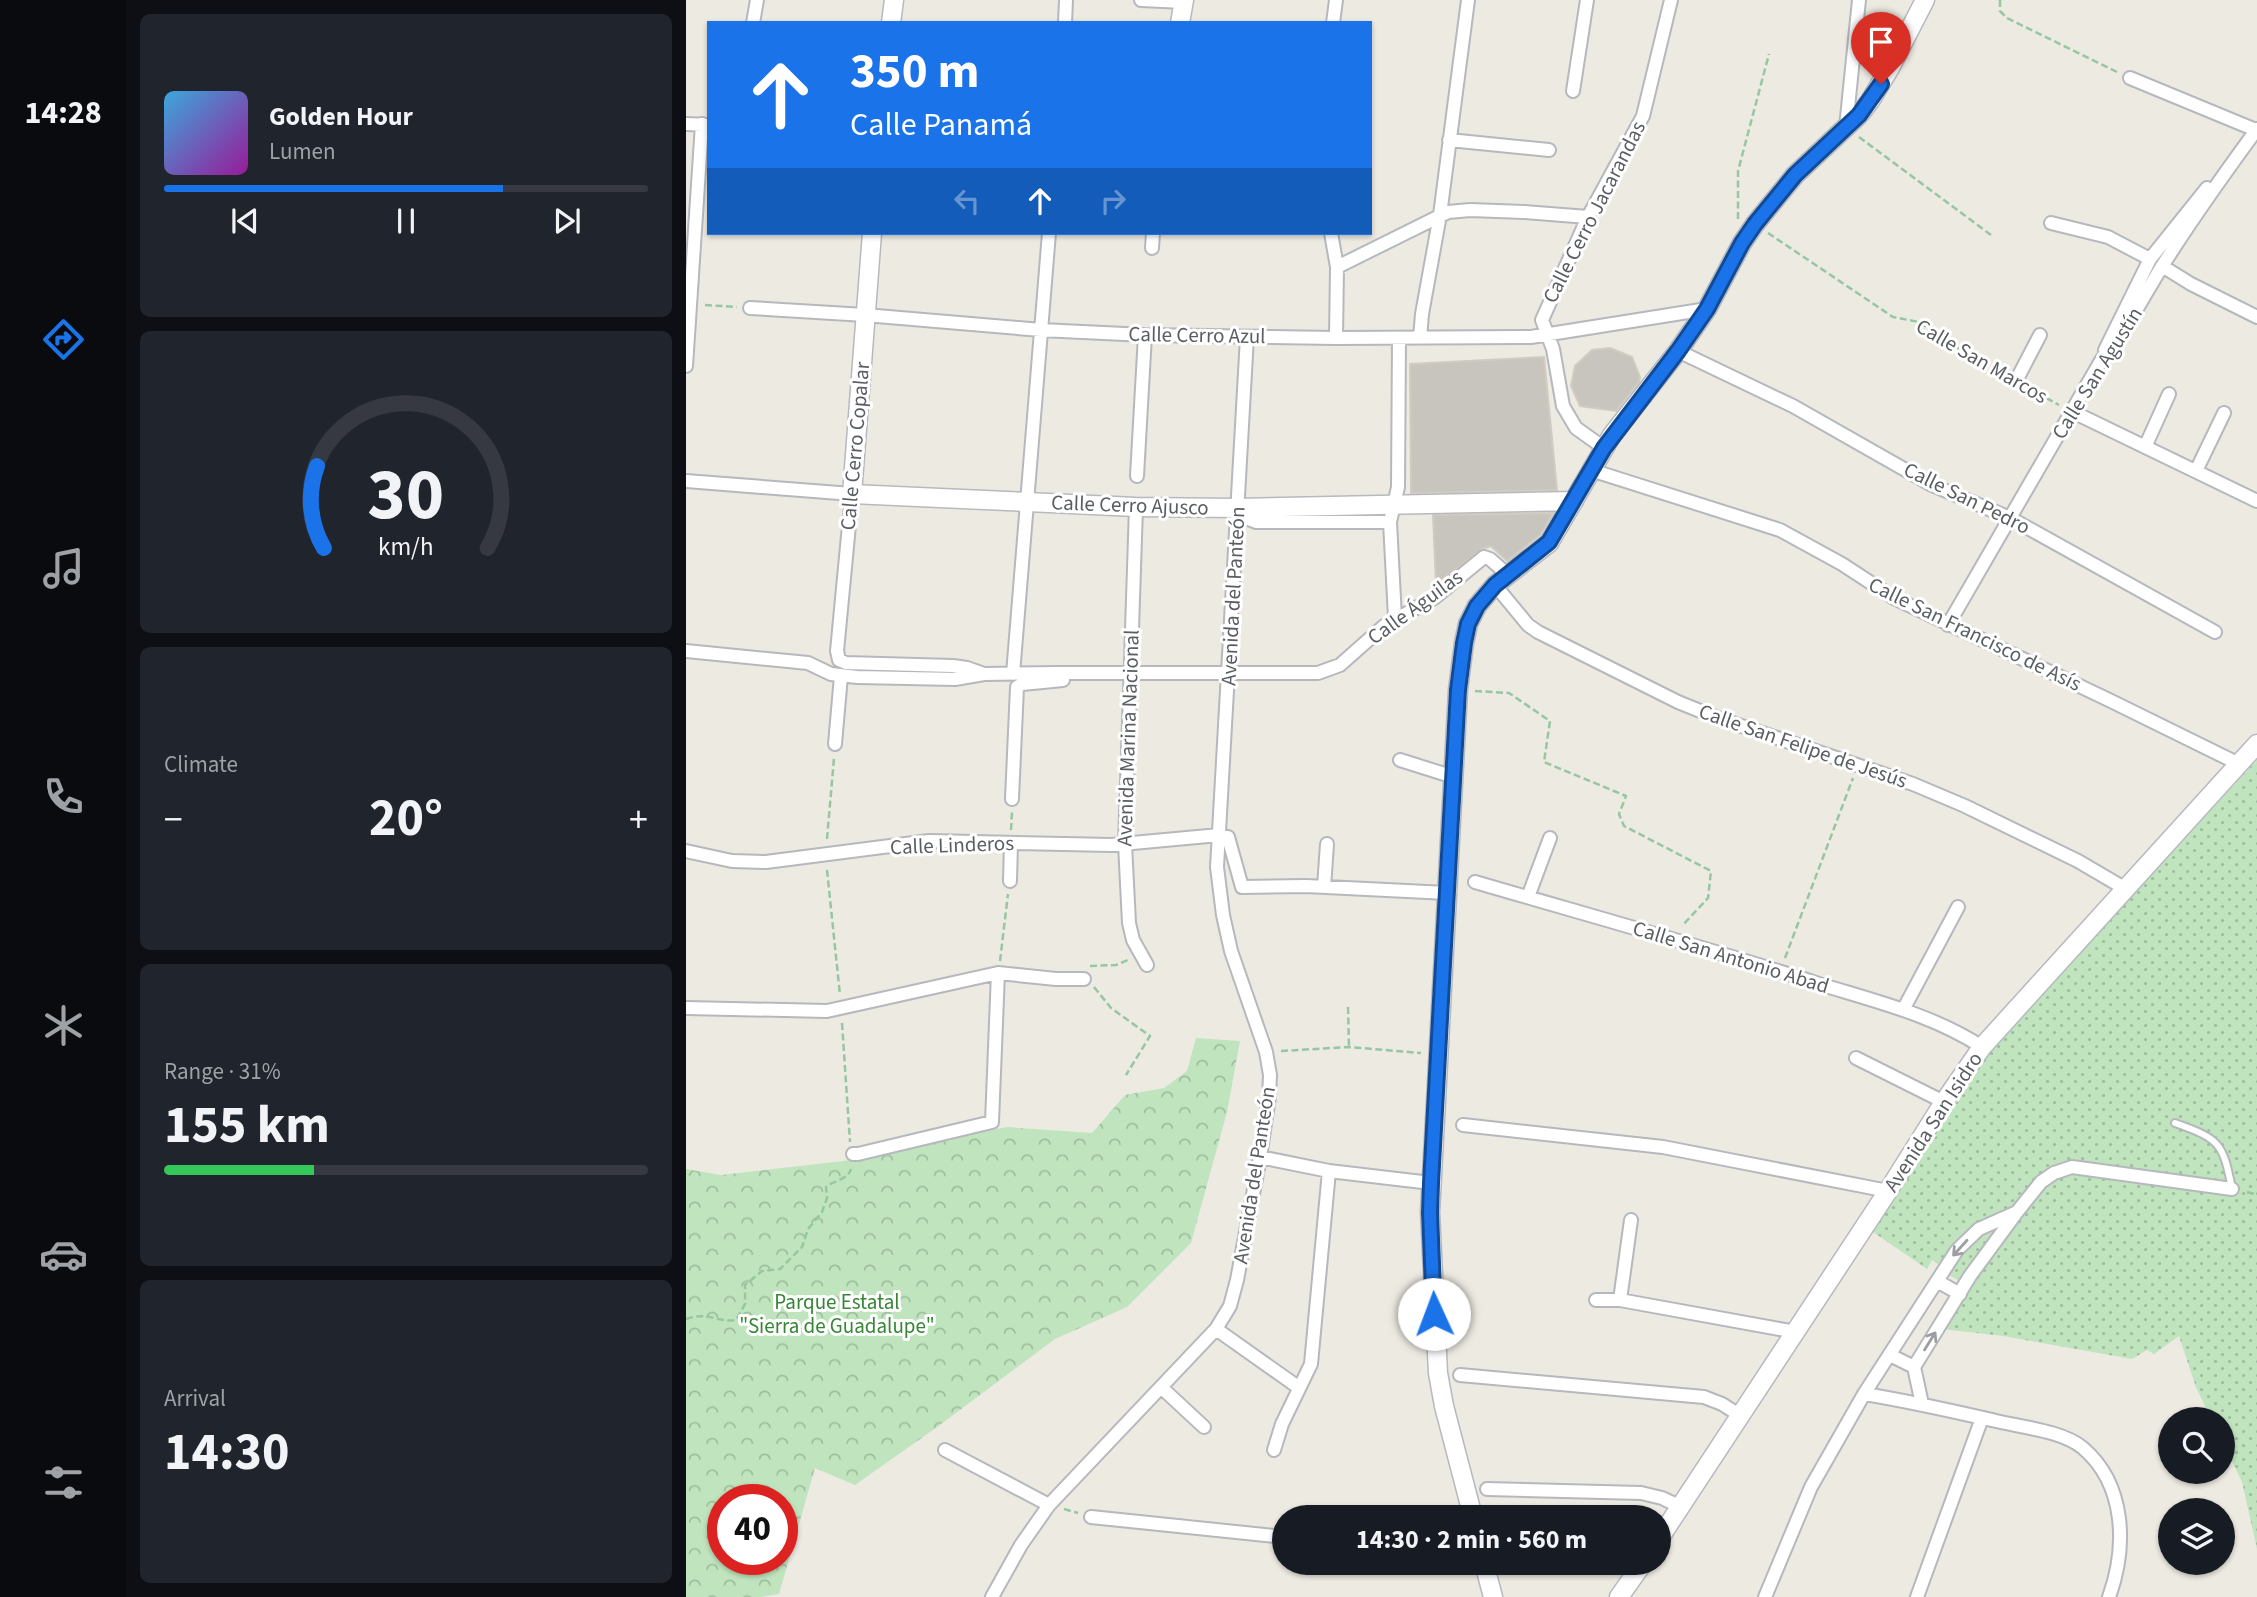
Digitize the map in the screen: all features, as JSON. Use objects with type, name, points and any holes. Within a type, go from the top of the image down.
[{"type":"street","points":[[752,21],[757,0]]},
{"type":"street","points":[[891,21],[894,0]]},
{"type":"street","points":[[1065,21],[1066,0]]},
{"type":"street","points":[[1141,0],[1184,1],[1180,21]]},
{"type":"street","points":[[1333,21],[1336,0]]},
{"type":"street","points":[[1420,338],[1440,215],[1468,0]]},
{"type":"street","points":[[1573,91],[1587,0]]},
{"type":"street","name":"Calle Cerro Jacarandas","points":[[1604,448],[1576,428],[1563,406],[1553,349],[1543,327],[1543,315],[1588,217],[1643,116],[1671,0]]},
{"type":"street","points":[[1846,127],[1859,0]]},
{"type":"street","points":[[1470,1505],[1438,1373],[1431,1241],[1431,1183],[1458,690],[1468,624],[1477,606],[1502,580],[1549,542],[1604,448],[1707,309],[1755,224],[1795,175],[1870,101],[1891,66],[1922,2]]},
{"type":"street","points":[[2130,78],[2257,129]]},
{"type":"street","points":[[686,124],[706,125],[689,304],[686,366]]},
{"type":"street","name":"Calle San Agustín","points":[[1948,625],[2102,359],[2122,334],[2162,266],[2223,174],[2257,129]]},
{"type":"street","points":[[1449,140],[1549,150]]},
{"type":"street","points":[[2102,359],[2112,332],[2150,259],[2189,208],[2223,174]]},
{"type":"street","points":[[1337,267],[1440,215],[1470,210],[1588,217]]},
{"type":"street","points":[[2051,223],[2108,237],[2150,259]]},
{"type":"street","name":"Calle Cerro Copalar","points":[[839,660],[837,652],[872,235]]},
{"type":"street","points":[[1013,674],[1049,235]]},
{"type":"street","points":[[1152,248],[1153,235]]},
{"type":"street","points":[[1331,235],[1337,267],[1336,338]]},
{"type":"street","points":[[2162,266],[2191,284],[2257,317]]},
{"type":"street","name":"Calle Cerro Azul","points":[[750,308],[1041,330],[1145,335],[1336,338],[1546,335],[1707,309]]},
{"type":"street","points":[[1137,476],[1145,335]]},
{"type":"street","points":[[2015,381],[2040,335]]},
{"type":"street","name":"Avenida del Panteón","points":[[992,1597],[1021,1545],[1049,1504],[1216,1329],[1230,1306],[1237,1280],[1260,1157],[1270,1074],[1266,1052],[1231,951],[1217,867],[1247,337]]},
{"type":"street","points":[[1395,618],[1392,513],[1398,487],[1399,338]]},
{"type":"street","name":"Calle San Pedro","points":[[1678,351],[1793,406],[1932,485],[2010,518],[2215,632]]},
{"type":"street","points":[[2145,447],[2169,394]]},
{"type":"street","name":"Calle San Marcos","points":[[2071,411],[2257,501]]},
{"type":"street","points":[[2196,471],[2224,413]]},
{"type":"street","name":"Calle San Francisco de Asís","points":[[1591,470],[1780,530],[1842,564],[1895,598],[2239,764]]},
{"type":"street","name":"Calle Cerro Ajusco","points":[[686,481],[852,494],[1136,507],[1392,513],[1574,501]]},
{"type":"street","name":"Avenida Marina Nacional","points":[[1136,507],[1125,844],[1129,923],[1133,940],[1147,965]]},
{"type":"street","name":"Calle Águilas","points":[[686,651],[808,663],[841,676],[955,679],[984,674],[1309,674],[1327,671],[1352,656],[1395,618],[1434,598],[1483,557],[1490,559],[1502,580]]},
{"type":"street","name":"Calle San Felipe de Jesús","points":[[1502,580],[1515,608],[1528,625],[1538,632],[1678,702],[1913,784],[2078,861],[2124,888]]},
{"type":"street","name":"Calle Águilas","points":[[839,660],[846,663],[953,666],[984,674]]},
{"type":"street","points":[[1012,799],[1017,687],[1022,684],[1071,678],[1083,673]]},
{"type":"street","points":[[835,744],[841,676]]},
{"type":"street","name":"Avenida San Isidro","points":[[1671,1522],[1982,1046],[2257,744]]},
{"type":"street","points":[[1400,760],[1454,777]]},
{"type":"street","points":[[1219,835],[1228,837],[1242,887],[1324,887],[1447,893]]},
{"type":"street","name":"Calle Linderos","points":[[686,850],[748,862],[929,841],[1125,844],[1219,835]]},
{"type":"street","points":[[1528,897],[1550,838]]},
{"type":"street","points":[[1010,881],[1011,843]]},
{"type":"street","points":[[1324,887],[1327,844]]},
{"type":"street","name":"Calle San Antonio Abad","points":[[1475,882],[1670,938],[1903,1010],[1963,1034],[1982,1046]]},
{"type":"street","points":[[1903,1010],[1958,907]]},
{"type":"street","points":[[853,1154],[992,1122],[998,973]]},
{"type":"street","points":[[686,1008],[827,1011],[998,973],[1084,979]]},
{"type":"street","points":[[1856,1058],[1944,1101]]},
{"type":"street","points":[[1463,1125],[1663,1147],[1888,1191]]},
{"type":"street","points":[[1260,1157],[1329,1171],[1431,1183]]},
{"type":"street","points":[[1922,1404],[1914,1367],[1960,1294],[2041,1182],[2054,1173],[2072,1167],[2232,1189]]},
{"type":"street","points":[[1274,1450],[1282,1424],[1311,1364],[1329,1171]]},
{"type":"street","points":[[1765,1597],[1811,1487],[1864,1394],[1957,1250],[1979,1229],[2017,1212]]},
{"type":"street","points":[[1620,1300],[1631,1220]]},
{"type":"street","points":[[1937,1281],[1960,1294]]},
{"type":"street","points":[[1595,1300],[1620,1300],[1796,1332]]},
{"type":"street","points":[[1216,1329],[1298,1387]]},
{"type":"street","points":[[1889,1354],[1914,1367]]},
{"type":"street","points":[[1460,1375],[1704,1398],[1722,1404],[1741,1416]]},
{"type":"street","points":[[1162,1388],[1204,1427]]},
{"type":"street","points":[[1864,1394],[1922,1404],[2054,1434],[2081,1446],[2101,1467],[2115,1497],[2121,1533],[2115,1579],[2109,1597]]},
{"type":"street","points":[[1917,1597],[1982,1418]]},
{"type":"street","points":[[945,1450],[1049,1504]]},
{"type":"street","points":[[1487,1489],[1641,1493],[1662,1498],[1681,1507]]},
{"type":"street","points":[[1091,1517],[1272,1535]]},
{"type":"street","points":[[1487,1575],[1493,1597]]},
{"type":"street","points":[[1619,1597],[1635,1575]]},
{"type":"lane","points":[[2175,1123],[2203,1132],[2221,1148],[2232,1189]]},
{"type":"path","points":[[2000,0],[2000,11],[2007,18],[2130,78]]},
{"type":"path","points":[[1742,243],[1736,205],[1738,171],[1769,54]]},
{"type":"path","points":[[1846,127],[1991,235]]},
{"type":"path","name":"Calle San Marcos","points":[[1755,224],[1893,317],[1919,322],[1972,358],[2071,411]]},
{"type":"path","points":[[689,304],[750,308]]},
{"type":"path","points":[[1458,690],[1509,693],[1550,721],[1544,762],[1626,796],[1619,814],[1624,826],[1711,871],[1708,898],[1670,938]]},
{"type":"path","points":[[826,855],[835,744]]},
{"type":"path","points":[[1780,971],[1857,766]]},
{"type":"path","points":[[1011,843],[1012,799]]},
{"type":"path","points":[[998,973],[1010,881]]},
{"type":"path","points":[[1084,979],[1092,983],[1111,1008],[1150,1036],[1126,1075]]},
{"type":"path","points":[[1348,1007],[1349,1047]]},
{"type":"path","points":[[1266,1052],[1349,1047],[1438,1055]]},
{"type":"path","points":[[686,1319],[705,1315],[729,1321],[736,1320],[745,1304],[745,1285],[762,1271],[780,1269],[800,1250],[808,1229],[827,1201],[826,1187],[849,1175],[853,1154]]},
{"type":"path","points":[[1049,1504],[1091,1517]]},
{"type":"green space","points":[[2257,760],[2257,1549],[2242,1482],[2235,1467],[2235,1407],[2205,1407],[2179,1336],[2154,1354],[2147,1350],[2132,1359],[2003,1336],[1942,1329],[1960,1281],[1947,1274],[1948,1270],[1932,1260],[1927,1269],[1873,1232],[1987,1055]]},
{"type":"green space","name":"Parque Estatal \"Sierra de Guadalupe\"","points":[[1196,1038],[1240,1041],[1227,1112],[1191,1243],[1127,1307],[1055,1339],[855,1485],[815,1468],[798,1528],[798,1484],[707,1484],[707,1575],[784,1575],[779,1594],[761,1597],[686,1597],[686,1169],[721,1175],[852,1160],[1006,1127],[1092,1133],[1125,1095],[1164,1088],[1187,1071]]},
{"type":"building","points":[[1610,348],[1632,357],[1640,377],[1639,382],[1616,411],[1580,406],[1571,386],[1575,366],[1592,350]]},
{"type":"building","points":[[1544,357],[1557,490],[1411,493],[1410,364]]},
{"type":"building","points":[[1553,513],[1540,535],[1507,561],[1491,546],[1482,549],[1436,585],[1433,515]]},
{"type":"route","points":[[1434,1314],[1431,1183],[1458,690],[1468,624],[1477,606],[1495,585],[1549,542],[1612,435],[1678,351],[1707,309],[1755,224],[1795,175],[1859,115],[1881,84]]}]
